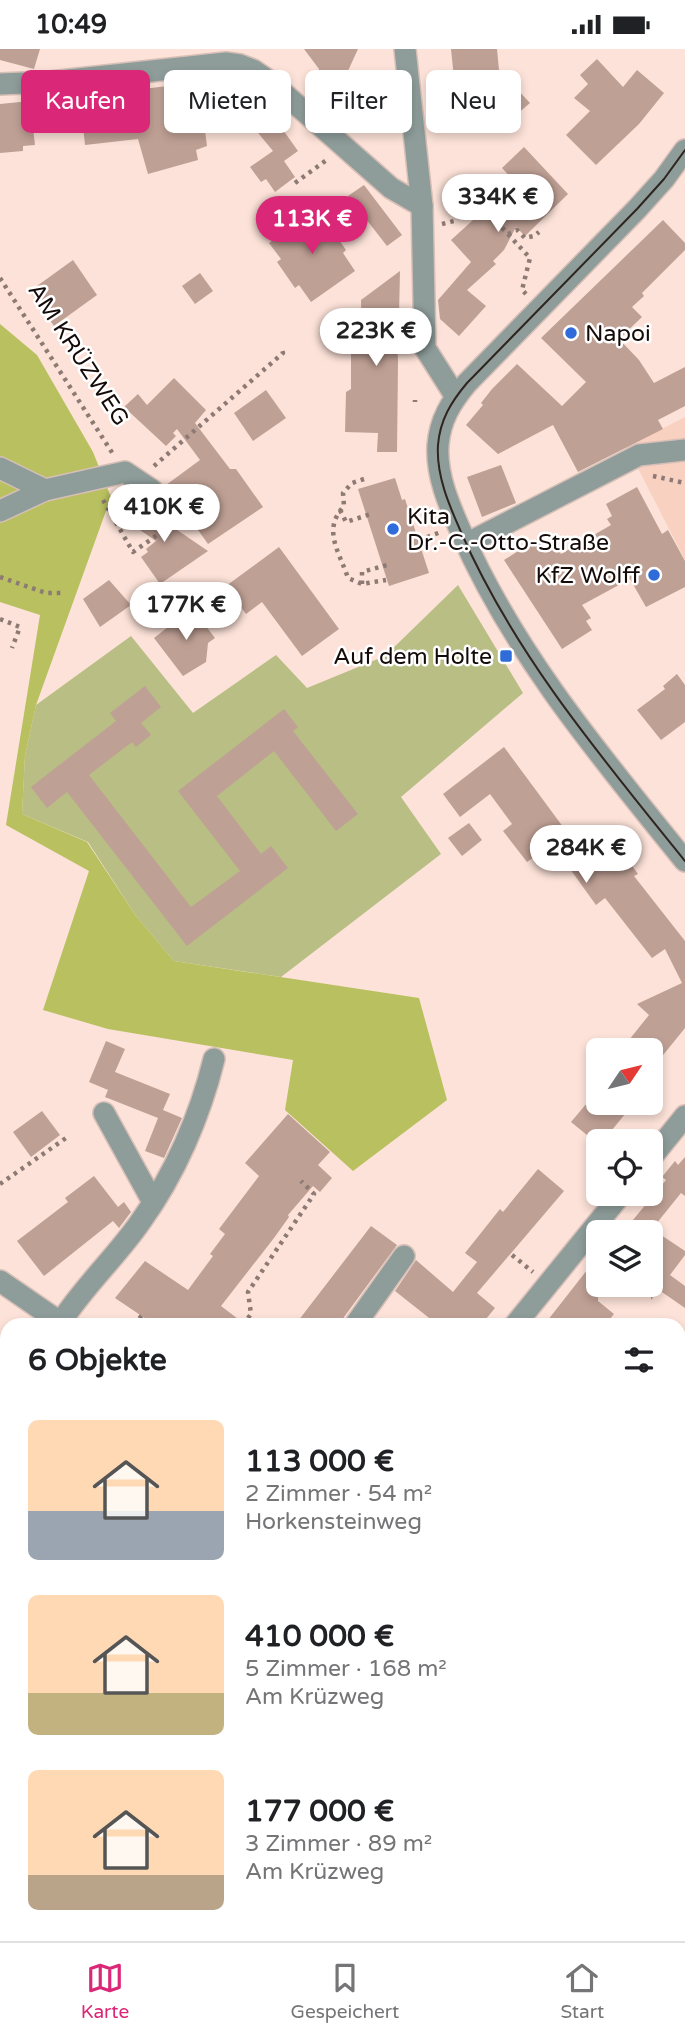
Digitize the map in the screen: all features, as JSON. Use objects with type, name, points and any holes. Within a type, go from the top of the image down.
[{"type":"street","points":[[405,49],[422,206],[425,348],[456,397]]},
{"type":"street","points":[[0,84],[50,82],[208,64],[240,65],[272,83],[391,188],[422,206]]},
{"type":"street","points":[[682,162],[456,397],[443,420],[438,458],[451,509],[485,582],[547,682],[594,747],[685,861]]},
{"type":"street","points":[[466,544],[639,455],[685,450]]},
{"type":"street","points":[[0,468],[45,490]]},
{"type":"street","points":[[0,511],[45,490],[125,472],[152,491]]},
{"type":"street","points":[[66,1318],[141,1222],[153,1202],[188,1138],[214,1059]]},
{"type":"street","points":[[104,1113],[153,1202]]},
{"type":"street","points":[[663,1143],[685,1116]]},
{"type":"street","points":[[520,1318],[611,1206]]},
{"type":"street","points":[[360,1318],[404,1256]]},
{"type":"street","points":[[0,1281],[55,1318]]},
{"type":"path","points":[[295,183],[344,147]]},
{"type":"path","points":[[422,233],[454,221],[476,204],[481,205],[530,258],[522,290]]},
{"type":"path","points":[[508,234],[517,230],[528,238],[539,232]]},
{"type":"path","name":"AM KRÜZWEG","points":[[0,278],[115,458]]},
{"type":"path","points":[[155,465],[283,353],[281,347]]},
{"type":"path","points":[[365,479],[352,483],[343,493],[344,506],[335,515],[331,530],[348,578],[362,585],[386,580]]},
{"type":"path","points":[[103,500],[133,552],[187,515]]},
{"type":"path","points":[[340,510],[346,521],[371,514]]},
{"type":"path","points":[[419,540],[443,531]]},
{"type":"path","points":[[362,585],[362,572],[387,565]]},
{"type":"path","points":[[0,577],[46,593],[64,593]]},
{"type":"path","points":[[0,619],[20,627],[12,648]]},
{"type":"path","points":[[0,1184],[66,1137]]},
{"type":"path","points":[[248,1318],[251,1314],[248,1292],[313,1194],[301,1181]]},
{"type":"path","points":[[140,1318],[143,1314]]},
{"type":"shaded area","points":[[685,417],[685,560],[627,447]]},
{"type":"green space","points":[[0,324],[37,355],[93,452],[111,497],[36,705],[25,756],[22,814],[87,842],[136,916],[174,961],[419,998],[447,1100],[353,1171],[285,1110],[293,1060],[108,1029],[43,1010],[89,871],[6,825],[40,615],[0,602]]},
{"type":"green space","points":[[458,585],[523,693],[401,797],[441,854],[281,977],[174,961],[136,916],[88,842],[22,814],[25,756],[36,705],[131,636],[193,713],[276,655],[307,688],[385,656]]},
{"type":"building","points":[[0,49],[40,49],[34,69],[0,60]]},
{"type":"building","points":[[304,49],[358,49],[348,70],[319,69]]},
{"type":"building","points":[[451,49],[497,49],[499,70],[453,70]]},
{"type":"building","points":[[597,59],[623,87],[637,70],[664,93],[639,124],[596,165],[566,135],[590,111],[574,98],[588,84],[580,75]]},
{"type":"building","points":[[164,86],[164,133],[205,133],[207,146],[196,150],[198,160],[148,174],[138,139],[85,145],[84,133],[150,133],[150,88]]},
{"type":"building","points":[[521,93],[530,103],[521,111]]},
{"type":"building","points":[[21,102],[21,133],[34,133],[35,145],[23,146],[23,151],[0,153],[0,104]]},
{"type":"building","points":[[258,133],[285,133],[298,151],[284,161],[295,177],[275,192],[266,179],[261,182],[250,167],[273,151]]},
{"type":"building","points":[[524,147],[568,194],[525,236],[516,227],[504,250],[493,261],[496,264],[467,290],[486,306],[459,336],[440,319],[438,300],[471,262],[451,240],[515,182],[502,168]]},
{"type":"building","points":[[364,185],[402,235],[387,246],[348,196]]},
{"type":"building","points":[[317,208],[346,250],[343,253],[355,271],[311,302],[299,285],[295,288],[277,262],[281,259],[269,243]]},
{"type":"building","points":[[663,220],[685,243],[685,250],[642,293],[644,296],[632,307],[642,317],[619,339],[639,360],[654,383],[685,367],[685,406],[658,420],[663,429],[578,472],[553,425],[498,454],[466,425],[483,405],[481,403],[517,364],[562,406],[586,382],[541,338]]},
{"type":"building","points":[[73,260],[97,295],[54,326],[30,291]]},
{"type":"building","points":[[400,271],[399,315],[396,315],[397,452],[377,452],[378,433],[345,432],[346,392],[351,389],[351,332],[362,343],[361,300]]},
{"type":"building","points":[[200,273],[213,291],[195,304],[182,286]]},
{"type":"building","points":[[174,378],[206,410],[195,423],[230,469],[236,469],[263,507],[208,544],[166,485],[200,460],[177,429],[173,433],[176,436],[166,446],[124,407],[138,394],[147,405]]},
{"type":"building","points":[[266,390],[286,418],[253,441],[234,413]]},
{"type":"building","points":[[501,465],[516,503],[482,517],[467,477]]},
{"type":"building","name":"Kita Dr.-C.-Otto-Straße","points":[[395,478],[402,500],[405,499],[429,573],[389,586],[358,489]]},
{"type":"building","points":[[637,487],[662,534],[668,530],[685,561],[685,587],[646,607],[630,579],[582,605],[591,618],[586,621],[592,630],[562,649],[504,560],[542,536],[551,550],[556,547],[561,554],[611,525],[607,519],[612,516],[606,504]]},
{"type":"building","points":[[139,504],[208,551],[160,584],[141,557],[156,541],[121,517]]},
{"type":"building","points":[[279,547],[339,629],[302,656],[262,602],[246,614],[226,586]]},
{"type":"building","points":[[109,580],[131,605],[100,627],[83,599]]},
{"type":"building","points":[[192,608],[215,638],[208,643],[206,662],[183,676],[154,638]]},
{"type":"building","points":[[677,674],[685,685],[685,722],[661,740],[637,710],[665,689],[663,686]]},
{"type":"building","points":[[145,686],[161,707],[141,723],[151,735],[136,747],[132,742],[89,775],[191,907],[240,871],[178,791],[284,709],[298,727],[293,731],[358,814],[336,831],[274,751],[217,796],[261,854],[271,846],[288,868],[187,946],[67,792],[47,808],[31,787],[116,721],[110,713]]},
{"type":"building","points":[[504,747],[586,858],[608,842],[623,862],[627,859],[638,874],[634,876],[685,941],[685,1028],[663,1055],[663,1038],[631,1038],[649,1015],[637,1004],[682,983],[665,949],[652,958],[605,898],[596,905],[552,844],[527,862],[503,831],[512,824],[490,794],[460,817],[443,794]]},
{"type":"building","points":[[469,823],[482,840],[462,856],[448,838]]},
{"type":"building","points":[[106,1041],[125,1049],[115,1072],[170,1094],[163,1110],[182,1118],[164,1158],[145,1151],[158,1118],[105,1097],[108,1090],[89,1082]]},
{"type":"building","points":[[586,1104],[586,1115],[624,1115],[613,1129],[586,1129],[586,1134],[571,1122]]},
{"type":"building","points":[[42,1111],[60,1135],[31,1157],[13,1132]]},
{"type":"building","points":[[288,1114],[330,1152],[318,1165],[332,1178],[320,1192],[313,1186],[288,1215],[274,1238],[221,1306],[237,1318],[145,1318],[115,1298],[145,1261],[188,1290],[213,1256],[210,1254],[225,1234],[219,1229],[259,1176],[245,1163]]},
{"type":"building","points":[[685,1157],[685,1196],[681,1193],[659,1220],[633,1220],[644,1206],[663,1206],[663,1184],[666,1180],[663,1176],[675,1161],[678,1165]]},
{"type":"building","points":[[538,1169],[564,1191],[477,1293],[495,1308],[487,1318],[429,1318],[395,1291],[416,1260],[453,1292],[477,1262],[465,1253],[500,1209],[503,1212]]},
{"type":"building","points":[[94,1176],[118,1207],[124,1202],[131,1212],[119,1228],[113,1221],[44,1276],[17,1241],[68,1202],[65,1198]]},
{"type":"building","points":[[371,1226],[397,1245],[344,1318],[300,1318]]},
{"type":"building","points":[[663,1236],[685,1251],[685,1255],[670,1275],[685,1286],[685,1308],[663,1293]]},
{"type":"building","points":[[586,1271],[586,1297],[598,1297],[598,1301],[614,1314],[611,1318],[549,1318]]},
{"type":"tram line","points":[[685,150],[637,209],[461,390],[444,419],[438,445],[441,479],[452,511],[482,577],[507,620],[562,704],[685,861]]},
{"type":"place","name":"Napoi","points":[[571,333]]},
{"type":"place","name":"Kita Dr.-C.-Otto-Straße","points":[[393,529]]},
{"type":"place","name":"KfZ Wolff","points":[[654,575]]},
{"type":"place","name":"Auf dem Holte","points":[[506,656]]}]
